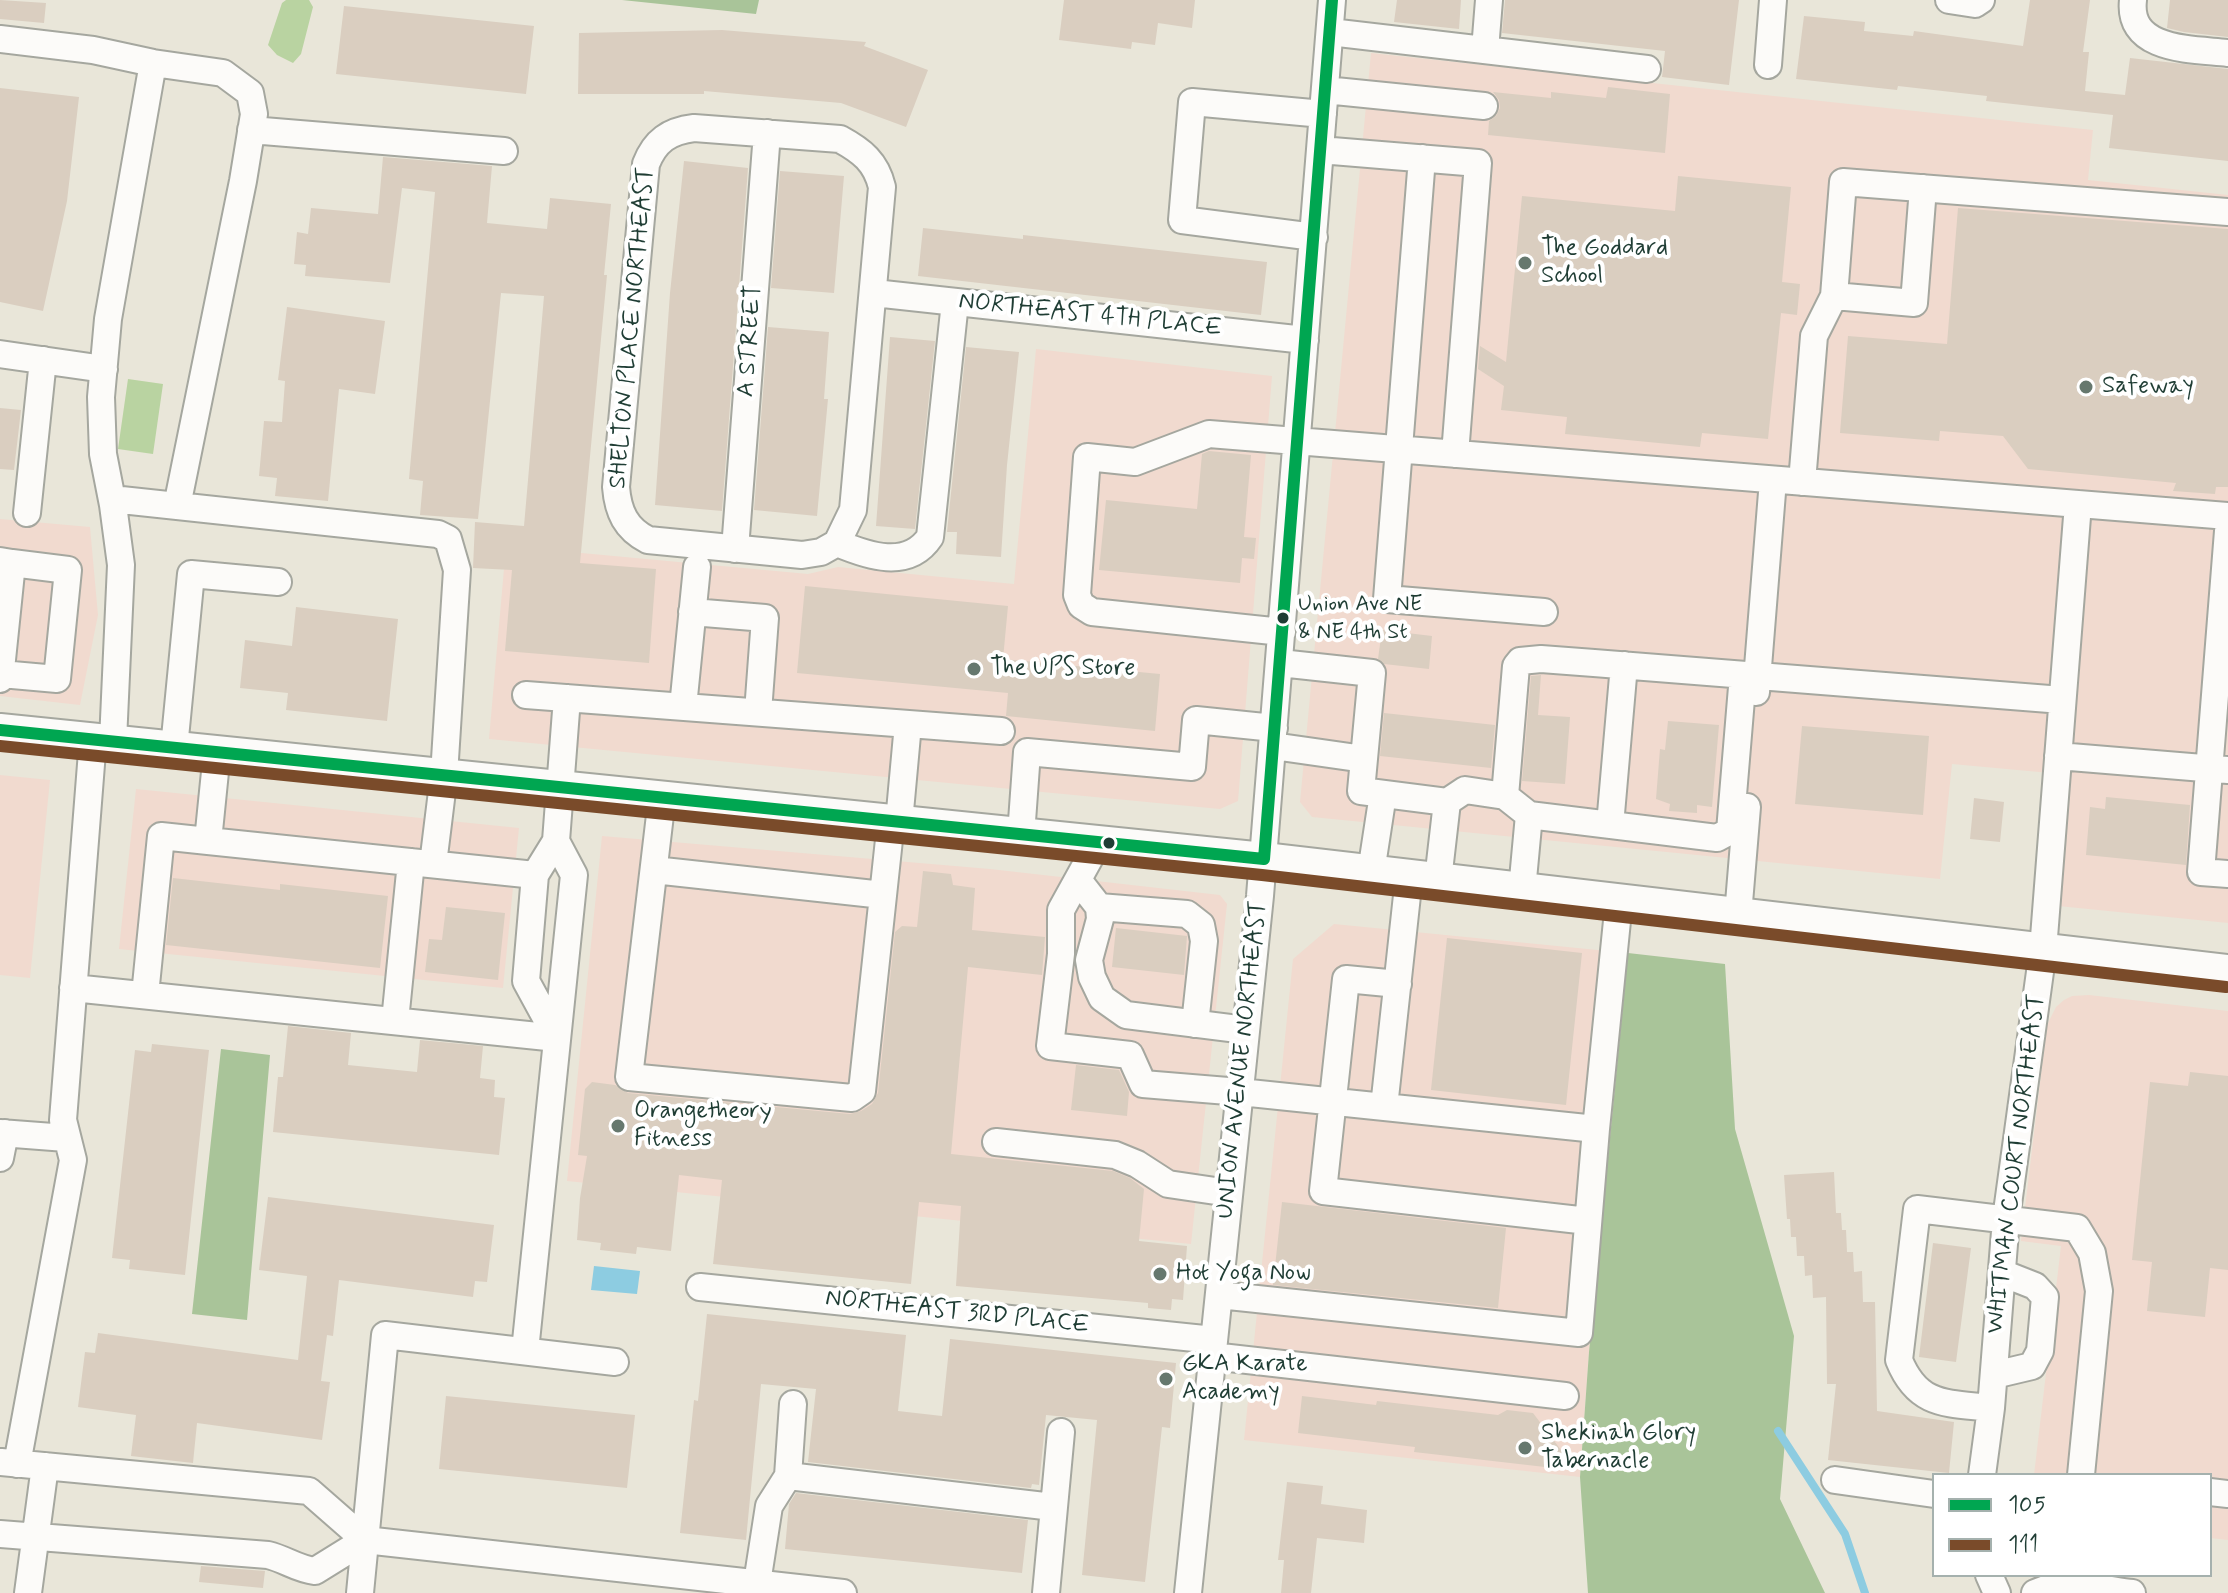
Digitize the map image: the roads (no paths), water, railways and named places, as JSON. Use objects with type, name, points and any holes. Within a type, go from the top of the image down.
[{"type":"main road","points":[[0,730],[1264,859],[2228,971]]},
{"type":"street","name":"UNION AVENUE NORTHEAST","points":[[1188,1593],[1264,859],[1332,0]]},
{"type":"street","points":[[1485,50],[1489,0]]},
{"type":"street","points":[[1768,65],[1773,0]]},
{"type":"street","points":[[1949,0],[1975,4],[1981,0]]},
{"type":"street","points":[[2133,0],[2132,9],[2140,29],[2159,45],[2228,53]]},
{"type":"street","points":[[1330,32],[1647,69]]},
{"type":"street","points":[[0,39],[93,50],[223,73],[250,93],[254,114],[177,506]]},
{"type":"street","points":[[153,63],[108,319],[101,397],[103,454],[121,565],[73,988],[63,1120],[73,1160],[8,1463],[309,1491],[365,1540],[843,1593]]},
{"type":"street","points":[[1314,237],[1182,220],[1192,102],[1484,106]]},
{"type":"street","name":"SHELTON PLACE NORTHEAST","points":[[735,549],[648,540],[634,533],[618,507],[616,487],[646,164],[651,151],[676,130],[694,128],[767,133]]},
{"type":"street","points":[[251,130],[504,151]]},
{"type":"street","points":[[735,549],[802,555],[821,552],[837,543],[853,510],[874,293],[882,187],[870,161],[860,150],[840,139],[767,133]]},
{"type":"street","name":"A STREET","points":[[735,549],[767,133]]},
{"type":"street","points":[[1320,150],[1478,163],[1455,454]]},
{"type":"street","points":[[1422,158],[1387,599],[1544,612]]},
{"type":"street","points":[[1802,482],[1814,336],[1834,296],[1843,182],[2228,212]]},
{"type":"street","points":[[1834,296],[1914,303],[1923,188]]},
{"type":"street","name":"NORTHEAST 4TH PLACE","points":[[874,293],[1305,340]]},
{"type":"street","points":[[837,543],[862,554],[906,557],[921,551],[930,537],[955,302]]},
{"type":"street","points":[[0,354],[104,369]]},
{"type":"street","points":[[27,513],[43,360]]},
{"type":"street","points":[[1282,632],[1092,612],[1081,605],[1077,595],[1087,457],[1135,462],[1209,434],[2228,516]]},
{"type":"street","points":[[1385,1101],[1398,984],[1424,878],[1447,802],[1465,790],[1505,796],[1529,815],[1717,838],[1730,831],[1773,480]]},
{"type":"street","points":[[112,499],[438,534],[448,539],[457,570],[444,775],[422,863],[395,1021]]},
{"type":"street","name":"WHITMAN COURT NORTHEAST","points":[[1982,1473],[1991,1408],[2006,1219],[2043,950],[2078,504]]},
{"type":"street","points":[[2228,531],[2218,770],[2201,872],[2228,874]]},
{"type":"street","points":[[6,562],[68,570],[57,679],[0,676],[6,562]]},
{"type":"street","points":[[683,707],[697,567]]},
{"type":"street","points":[[174,748],[191,574],[278,582]]},
{"type":"street","points":[[692,612],[765,618],[758,712]]},
{"type":"street","points":[[1505,796],[1516,666],[1520,661],[1541,659],[2062,700]]},
{"type":"street","points":[[1280,663],[1372,673],[1361,791],[1447,802]]},
{"type":"street","points":[[1610,825],[1624,665]]},
{"type":"street","points":[[1738,915],[1750,676]]},
{"type":"street","points":[[526,695],[1001,731]]},
{"type":"street","points":[[557,1038],[526,981],[535,875],[556,841],[567,698]]},
{"type":"street","points":[[1021,835],[1027,752],[1192,767],[1196,720],[1364,759]]},
{"type":"street","points":[[662,798],[629,1077],[852,1098],[862,1091],[883,895],[908,724]]},
{"type":"street","points":[[208,841],[217,752]]},
{"type":"street","points":[[2058,756],[2218,770]]},
{"type":"street","points":[[1371,872],[1383,794]]},
{"type":"street","points":[[1522,890],[1529,815]]},
{"type":"street","points":[[145,995],[161,836],[535,875]]},
{"type":"street","points":[[525,1351],[574,875],[556,841]]},
{"type":"street","points":[[1098,843],[1061,910],[1061,954],[1050,1046],[1130,1055],[1143,1084],[1331,1101],[1385,1101],[1597,1124]]},
{"type":"street","points":[[654,870],[883,895]]},
{"type":"street","points":[[1078,880],[1099,907],[1100,919],[1089,960],[1092,977],[1102,998],[1126,1015],[1246,1030]]},
{"type":"street","points":[[1219,1295],[1579,1333],[1619,901]]},
{"type":"street","points":[[1099,907],[1187,914],[1201,925],[1204,941],[1195,1024]]},
{"type":"street","points":[[1398,984],[1346,979],[1323,1191],[1588,1221]]},
{"type":"street","points":[[73,988],[557,1038]]},
{"type":"street","points":[[2,1141],[66,1138]]},
{"type":"street","points":[[996,1142],[1115,1155],[1137,1164],[1168,1184],[1229,1193]]},
{"type":"street","points":[[1991,1408],[1930,1398],[1916,1390],[1907,1379],[1899,1360],[1917,1209],[2077,1228],[2092,1253],[2099,1291],[2081,1473]]},
{"type":"street","points":[[1994,1375],[2032,1366],[2040,1351],[2045,1297],[2035,1286],[2002,1273]]},
{"type":"street","name":"NORTHEAST 3RD PLACE","points":[[700,1287],[1213,1348],[1565,1396]]},
{"type":"street","points":[[360,1593],[385,1335],[615,1362]]},
{"type":"street","points":[[757,1583],[769,1506],[788,1476],[793,1404]]},
{"type":"street","points":[[1046,1593],[1061,1432]]},
{"type":"street","points":[[28,1593],[45,1466]]},
{"type":"street","points":[[788,1476],[1053,1507]]},
{"type":"street","points":[[1835,1480],[1932,1494]]},
{"type":"street","points":[[0,1534],[268,1555],[282,1558],[297,1569],[315,1571],[365,1540]]},
{"type":"street","points":[[2035,1593],[2050,1586],[2070,1585],[2132,1593]]},
{"type":"water","points":[[594,1266],[640,1271],[637,1294],[591,1290]]},
{"type":"waterway","points":[[1778,1431],[1845,1534],[1865,1593]]},
{"type":"place","name":"The Goddard School","points":[[1525,263]]},
{"type":"place","name":"Safeway","points":[[2086,387]]},
{"type":"place","name":"Union Ave NE & NE 4th St","points":[[1283,618]]},
{"type":"place","name":"The UPS Store","points":[[974,669]]},
{"type":"place","name":"Orangetheory Fitness","points":[[618,1126]]},
{"type":"place","name":"Hot Yoga Now","points":[[1160,1274]]},
{"type":"place","name":"GKA Karate Academy","points":[[1166,1379]]},
{"type":"place","name":"Shekinah Glory Tabernacle","points":[[1525,1448]]}]
